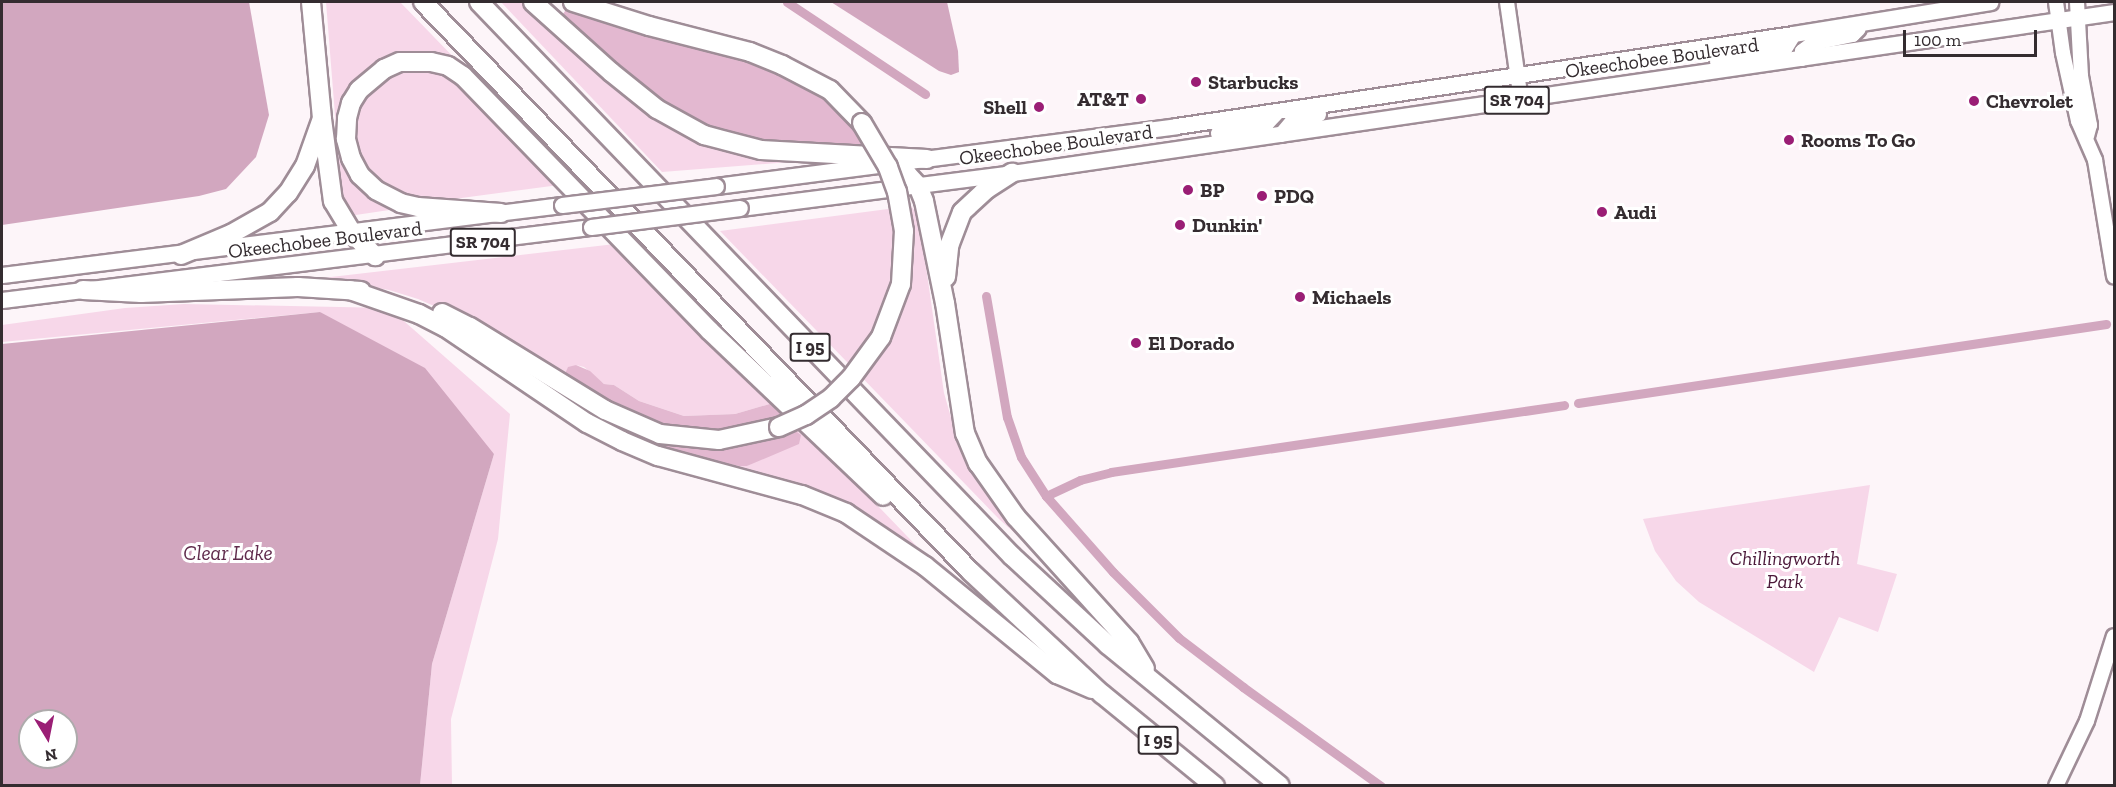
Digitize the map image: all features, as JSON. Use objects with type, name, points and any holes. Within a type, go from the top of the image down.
[{"type":"highway","points":[[311,2],[322,119],[333,201],[352,233],[375,256]]},
{"type":"highway","name":"I 95","points":[[423,2],[939,538],[1102,694],[1215,786]]},
{"type":"highway","name":"I 95","points":[[479,2],[1012,555],[1108,645],[1280,786]]},
{"type":"highway","points":[[533,2],[611,72],[657,109],[704,135],[761,150],[927,159]]},
{"type":"highway","points":[[84,290],[141,293],[298,287],[388,294],[429,307],[470,327],[605,410],[660,434],[719,440],[779,427],[806,415],[831,398],[851,378],[881,337],[901,284],[905,248],[903,214],[888,166],[862,123],[830,90],[782,64],[750,52],[649,26],[573,2]]},
{"type":"highway","points":[[501,213],[418,207],[401,203],[376,190],[360,175],[351,158],[346,139],[349,111],[359,90],[372,77],[400,62],[431,62],[448,66],[463,76],[710,331],[877,491],[939,538]]},
{"type":"highway","points":[[181,255],[231,234],[270,212],[288,193],[305,166],[322,119]]},
{"type":"highway","points":[[884,165],[908,174],[918,186],[925,204],[945,303],[966,434],[978,464],[1016,518],[1129,642],[1152,681]]},
{"type":"highway","points":[[945,303],[949,246],[955,224],[971,202],[1012,173]]},
{"type":"highway","points":[[350,290],[418,314],[445,327],[587,423],[622,441],[658,456],[802,495],[846,513],[925,566],[1057,674],[1102,694]]},
{"type":"main road","name":"Okeechobee Boulevard","points":[[2,275],[181,255],[884,165],[1277,111],[1793,34],[1990,2]]},
{"type":"main road","name":"Okeechobee Boulevard","points":[[2,300],[375,256],[918,186],[2058,21],[2077,9],[2115,12]]},
{"type":"main road","points":[[1802,58],[1802,51],[1809,44],[1852,34],[1865,21]]},
{"type":"main road","points":[[1709,72],[1716,61],[1785,47],[1793,34]]},
{"type":"main road","points":[[1281,134],[1292,121],[1326,113],[1356,99]]},
{"type":"main road","points":[[1170,150],[1203,136],[1257,127],[1266,123],[1277,111]]},
{"type":"street","points":[[1507,2],[1521,100]]},
{"type":"street","points":[[2056,2],[2078,120],[2087,136],[2095,160],[2115,276]]},
{"type":"street","points":[[2077,9],[2081,75],[2090,125],[2087,136]]},
{"type":"street","points":[[2056,786],[2086,721],[2115,636]]},
{"type":"green space","points":[[326,2],[400,2],[465,69],[378,68],[341,138],[396,209],[349,216],[342,203]]},
{"type":"green space","points":[[501,2],[528,2],[802,161],[662,172]]},
{"type":"green space","points":[[416,65],[453,77],[559,185],[439,201],[391,194],[357,159],[352,117],[375,80]]},
{"type":"green space","points":[[911,206],[919,217],[944,393],[960,449],[992,502],[1044,559],[999,519],[720,231]]},
{"type":"green space","points":[[615,244],[773,403],[735,414],[684,416],[639,401],[614,385],[604,384],[584,367],[576,365],[564,376],[464,319],[418,299],[389,290],[354,284],[305,280]]},
{"type":"green space","points":[[184,304],[389,308],[510,414],[498,539],[451,719],[452,785],[420,785],[432,664],[494,454],[320,312],[2,342],[2,325],[125,308]]},
{"type":"green space","points":[[801,425],[932,562],[901,541],[712,463],[747,466],[758,460]]},
{"type":"green space","name":"Chillingworth Park","points":[[1870,485],[1857,564],[1897,574],[1878,632],[1839,617],[1814,672],[1699,602],[1676,581],[1655,551],[1643,519]]},
{"type":"shaded area","points":[[568,7],[769,67],[820,93],[847,117],[868,145],[819,148],[749,143],[678,116],[560,18]]},
{"type":"shaded area","points":[[576,365],[590,371],[604,384],[614,385],[639,401],[684,416],[735,414],[773,403],[789,415],[728,432],[671,429],[624,413],[564,376],[568,367]]},
{"type":"shaded area","points":[[793,429],[801,435],[799,444],[747,466],[696,463],[641,439],[642,437],[691,447],[718,447],[752,443]]},
{"type":"water","points":[[2,2],[249,2],[269,115],[256,157],[226,189],[199,196],[2,225]]},
{"type":"water","points":[[831,2],[947,2],[958,51],[959,72],[951,75],[939,71]]},
{"type":"water","name":"Clear Lake","points":[[320,312],[425,368],[494,454],[432,664],[420,785],[2,785],[2,344]]},
{"type":"waterway","points":[[787,2],[925,94]]},
{"type":"waterway","points":[[986,296],[1007,417],[1021,457],[1046,496],[1113,572],[1179,638],[1381,786]]},
{"type":"waterway","points":[[1578,403],[2106,324]]},
{"type":"waterway","points":[[1046,496],[1080,480],[1111,472],[1564,405]]},
{"type":"place","name":"Starbucks","points":[[1196,82]]},
{"type":"place","name":"AT&T","points":[[1141,99]]},
{"type":"place","name":"Chevrolet","points":[[1974,101]]},
{"type":"place","name":"Shell","points":[[1039,107]]},
{"type":"place","name":"Rooms To Go","points":[[1789,140]]},
{"type":"place","name":"BP","points":[[1188,190]]},
{"type":"place","name":"PDQ","points":[[1262,196]]},
{"type":"place","name":"Audi","points":[[1602,212]]},
{"type":"place","name":"Dunkin'","points":[[1180,225]]},
{"type":"place","name":"Michaels","points":[[1300,297]]},
{"type":"place","name":"El Dorado","points":[[1136,343]]}]
